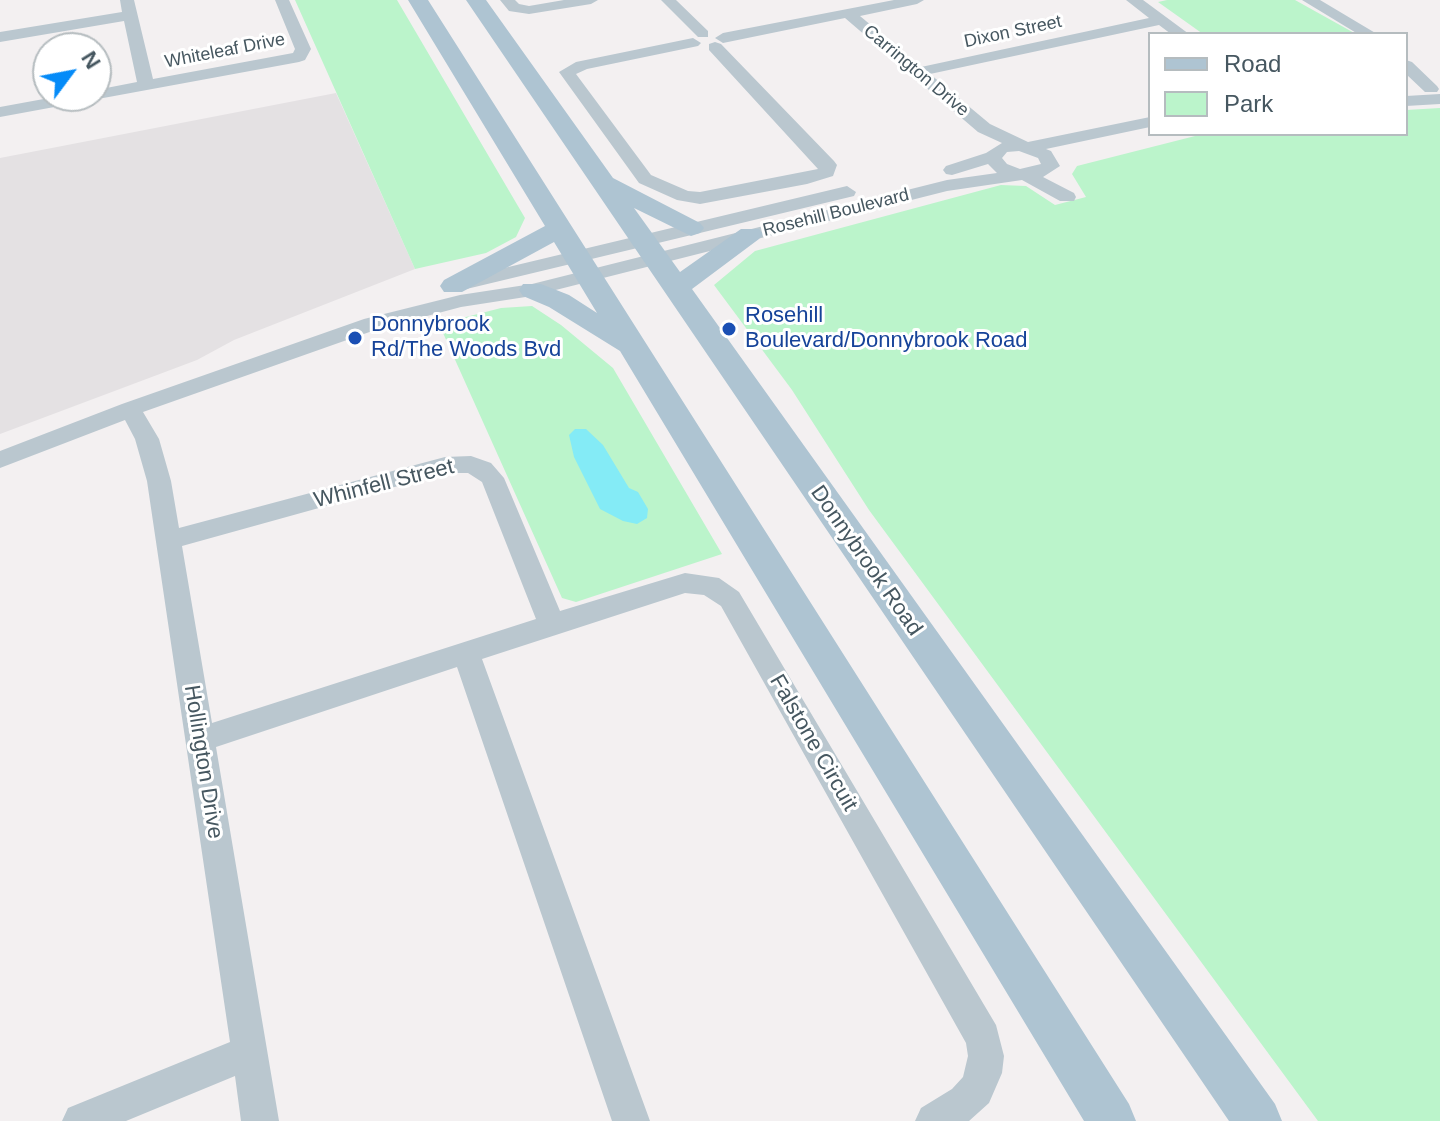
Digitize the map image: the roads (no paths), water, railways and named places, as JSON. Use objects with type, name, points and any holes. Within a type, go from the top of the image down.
[{"type":"main road","points":[[418,0],[1112,1121]]},
{"type":"main road","name":"Donnybrook Road","points":[[476,0],[1258,1121]]},
{"type":"main road","points":[[600,180],[691,228]]},
{"type":"main road","points":[[453,286],[559,229]]},
{"type":"main road","points":[[658,262],[750,234]]},
{"type":"main road","points":[[532,290],[559,301],[634,348]]},
{"type":"street","name":"Whiteleaf Drive","points":[[112,92],[299,57],[303,49],[282,0]]},
{"type":"street","points":[[507,0],[514,8],[529,10],[591,0]]},
{"type":"street","points":[[668,0],[698,38]]},
{"type":"street","points":[[719,42],[828,165],[827,172],[807,179],[700,198],[684,196],[645,179],[567,72],[582,65],[698,38],[719,42],[917,0]]},
{"type":"street","points":[[1133,0],[1178,32]]},
{"type":"street","points":[[1309,0],[1365,32]]},
{"type":"street","points":[[0,37],[129,8],[146,86]]},
{"type":"street","name":"Carrington Drive","points":[[848,13],[984,128],[1045,155],[1051,165]]},
{"type":"street","name":"Dixon Street","points":[[919,72],[1162,20]]},
{"type":"street","points":[[1408,67],[1437,92]]},
{"type":"street","points":[[1408,90],[1437,92]]},
{"type":"street","points":[[1408,100],[1437,92]]},
{"type":"street","points":[[0,112],[32,106]]},
{"type":"street","points":[[1024,146],[1086,137],[1148,122]]},
{"type":"street","name":"Carrington Drive","points":[[984,128],[982,132],[993,155]]},
{"type":"street","points":[[993,155],[1001,168],[1067,197],[1068,192],[1051,165],[1149,136]]},
{"type":"street","name":"Rosehill Boulevard","points":[[658,262],[691,228],[920,178],[1024,146]]},
{"type":"street","name":"Rosehill Boulevard","points":[[658,262],[750,234],[947,186],[1022,175],[1051,165]]},
{"type":"street","points":[[130,409],[299,332],[351,313],[453,286],[582,266],[658,262]]},
{"type":"street","points":[[0,460],[130,409],[371,324],[460,301],[532,290],[582,266]]},
{"type":"street","name":"Hollington Drive","points":[[130,409],[155,458],[260,1121]]},
{"type":"street","name":"Whinfell Street","points":[[167,541],[445,465],[471,464],[492,478],[552,624]]},
{"type":"street","name":"Falstone Circuit","points":[[200,740],[685,583],[710,585],[730,599],[983,1038],[986,1056],[984,1073],[976,1090],[965,1102],[934,1121]]},
{"type":"street","points":[[466,654],[631,1121]]},
{"type":"street","points":[[81,1121],[248,1053]]},
{"type":"water","points":[[575,429],[586,429],[603,445],[629,488],[638,492],[648,509],[647,518],[637,524],[623,521],[600,509],[574,457],[569,435]]},
{"type":"place","name":"Rosehill Boulevard/Donnybrook Road","points":[[729,329]]},
{"type":"place","name":"Donnybrook Rd/The Woods Bvd","points":[[355,338]]}]
